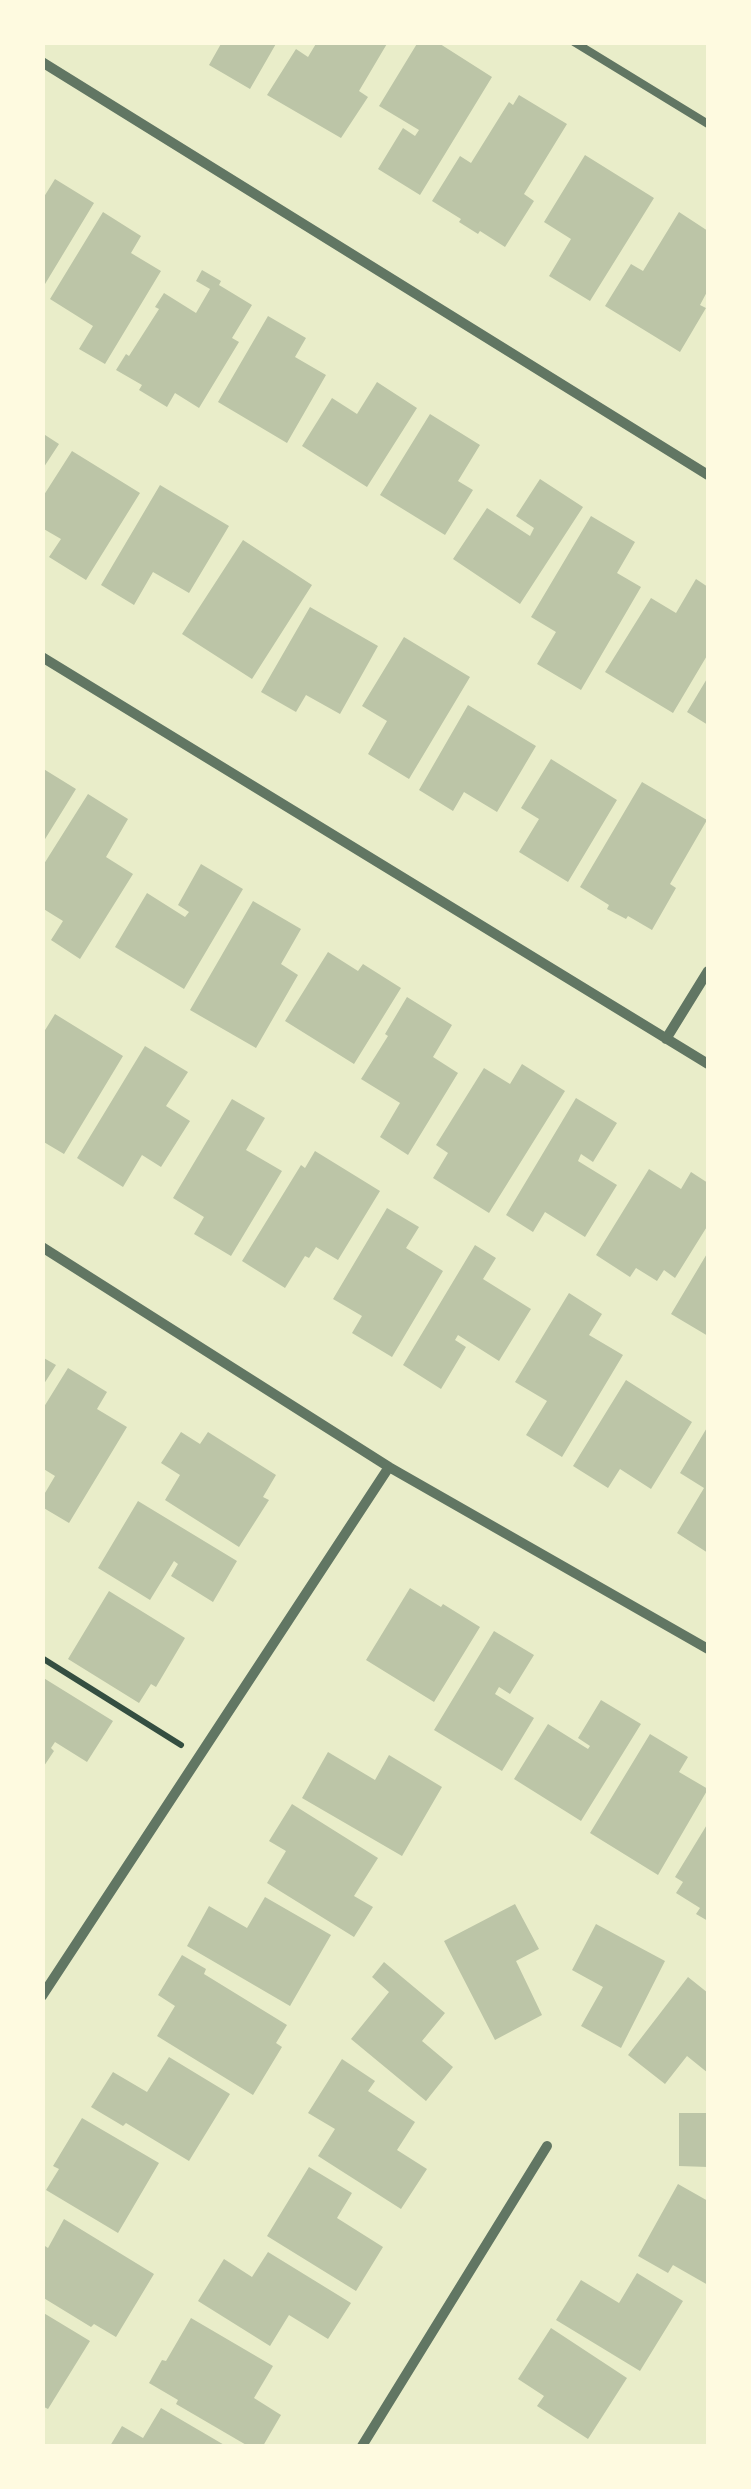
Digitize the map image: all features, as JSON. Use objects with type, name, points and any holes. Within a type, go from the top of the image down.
[{"type":"street","points":[[42,62],[708,475]]},
{"type":"street","points":[[42,657],[708,1064]]},
{"type":"street","points":[[666,1039],[708,970]]},
{"type":"street","points":[[42,1247],[389,1467],[708,1649]]},
{"type":"street","points":[[42,1996],[389,1467]]},
{"type":"street","points":[[362,2446],[547,2146]]},
{"type":"lane","points":[[574,42],[708,124]]},
{"type":"path","points":[[42,1658],[199,1756]]},
{"type":"building","points":[[222,42],[277,42],[250,89],[209,65]]},
{"type":"building","points":[[317,42],[388,42],[359,91],[368,97],[341,138],[267,95],[296,49],[308,57]]},
{"type":"building","points":[[418,42],[437,42],[492,77],[420,195],[378,169],[403,128],[415,136],[419,130],[379,106]]},
{"type":"building","points":[[519,95],[567,124],[524,194],[534,201],[505,247],[480,231],[478,234],[432,201],[460,156],[471,163],[509,102],[513,105]]},
{"type":"building","points":[[585,155],[654,198],[590,301],[549,276],[571,239],[544,222]]},
{"type":"building","points":[[55,179],[94,203],[42,289],[42,200]]},
{"type":"building","points":[[103,212],[141,236],[131,253],[161,271],[105,364],[79,349],[93,326],[50,299]]},
{"type":"building","points":[[679,212],[708,231],[708,290],[700,305],[706,308],[680,352],[605,306],[631,264],[643,271]]},
{"type":"building","points":[[202,270],[252,305],[232,338],[239,342],[199,408],[175,393],[167,407],[139,390],[142,385],[116,370],[159,309],[155,307],[164,293],[196,313],[210,289],[196,281]]},
{"type":"building","points":[[268,316],[306,338],[295,357],[326,375],[287,443],[218,402]]},
{"type":"building","points":[[377,382],[417,408],[367,487],[302,446],[332,398],[357,414]]},
{"type":"building","points":[[430,414],[480,445],[458,481],[473,490],[445,535],[380,495]]},
{"type":"building","points":[[42,433],[59,444],[42,470]]},
{"type":"building","points":[[72,451],[140,493],[86,580],[49,557],[61,539],[42,528],[42,498]]},
{"type":"building","points":[[540,479],[583,507],[520,604],[453,559],[487,508],[530,536],[534,528],[516,516]]},
{"type":"building","points":[[160,485],[229,526],[189,593],[153,572],[134,605],[101,585]]},
{"type":"building","points":[[591,516],[635,542],[617,573],[641,587],[581,690],[537,664],[556,632],[531,617]]},
{"type":"building","points":[[243,540],[312,585],[252,679],[182,634]]},
{"type":"building","points":[[696,579],[708,587],[708,654],[673,713],[605,672],[651,598],[676,613]]},
{"type":"building","points":[[310,607],[378,646],[340,714],[306,695],[296,712],[261,692]]},
{"type":"building","points":[[404,637],[470,677],[409,779],[368,754],[387,721],[362,706]]},
{"type":"building","points":[[708,677],[708,725],[687,712]]},
{"type":"building","points":[[468,705],[536,746],[497,812],[464,792],[453,811],[419,790]]},
{"type":"building","points":[[551,759],[617,800],[568,882],[519,852],[539,819],[521,808]]},
{"type":"building","points":[[42,768],[76,789],[42,844]]},
{"type":"building","points":[[642,782],[707,820],[670,884],[676,888],[652,930],[607,909],[609,905],[580,887]]},
{"type":"building","points":[[88,794],[128,819],[106,857],[133,874],[80,959],[51,940],[63,921],[42,908],[42,867]]},
{"type":"building","points":[[201,864],[243,889],[184,989],[115,947],[147,893],[185,917],[189,912],[178,905]]},
{"type":"building","points":[[253,901],[301,929],[281,964],[298,975],[256,1048],[190,1010]]},
{"type":"building","points":[[328,952],[358,971],[363,964],[401,988],[354,1064],[285,1021]]},
{"type":"building","points":[[407,997],[452,1025],[433,1057],[458,1073],[408,1155],[380,1137],[400,1103],[361,1079]]},
{"type":"building","points":[[55,1014],[123,1056],[64,1154],[42,1141],[42,1035]]},
{"type":"building","points":[[145,1046],[188,1072],[166,1106],[190,1121],[161,1167],[142,1155],[123,1187],[77,1158]]},
{"type":"building","points":[[522,1064],[565,1091],[489,1213],[433,1178],[448,1153],[436,1145],[484,1068],[510,1084]]},
{"type":"building","points":[[576,1098],[617,1123],[593,1162],[581,1154],[578,1161],[617,1185],[585,1237],[545,1212],[533,1232],[506,1215]]},
{"type":"building","points":[[232,1099],[265,1118],[246,1150],[282,1171],[231,1256],[194,1234],[204,1217],[173,1198]]},
{"type":"building","points":[[315,1151],[380,1191],[338,1260],[316,1247],[309,1258],[305,1256],[285,1288],[242,1261],[301,1165],[305,1168]]},
{"type":"building","points":[[649,1169],[681,1189],[691,1172],[708,1183],[708,1225],[675,1278],[664,1270],[657,1281],[636,1268],[630,1277],[596,1255]]},
{"type":"building","points":[[387,1208],[419,1227],[406,1248],[443,1271],[392,1357],[352,1333],[362,1316],[333,1299]]},
{"type":"building","points":[[475,1245],[496,1258],[483,1279],[531,1309],[499,1361],[458,1335],[455,1340],[466,1347],[441,1389],[403,1365]]},
{"type":"building","points":[[708,1252],[708,1336],[671,1314]]},
{"type":"building","points":[[569,1293],[602,1314],[589,1335],[623,1355],[562,1457],[526,1435],[547,1401],[515,1382]]},
{"type":"building","points":[[42,1357],[56,1365],[42,1387]]},
{"type":"building","points":[[68,1368],[107,1392],[97,1409],[127,1427],[69,1523],[42,1507],[42,1498],[55,1476],[42,1468],[42,1410]]},
{"type":"building","points":[[626,1380],[692,1422],[651,1489],[620,1469],[608,1488],[573,1466]]},
{"type":"building","points":[[708,1426],[708,1553],[677,1533],[704,1488],[680,1473]]},
{"type":"building","points":[[181,1432],[200,1444],[208,1432],[276,1475],[263,1497],[269,1500],[239,1547],[165,1500],[180,1475],[161,1463]]},
{"type":"building","points":[[138,1501],[237,1561],[213,1602],[171,1576],[178,1564],[174,1561],[150,1600],[98,1568]]},
{"type":"building","points":[[410,1588],[480,1627],[434,1702],[366,1660]]},
{"type":"building","points":[[109,1591],[185,1638],[156,1687],[151,1684],[139,1703],[68,1659]]},
{"type":"building","points":[[494,1631],[534,1655],[510,1694],[499,1687],[495,1694],[534,1718],[502,1771],[434,1730]]},
{"type":"building","points":[[42,1677],[113,1721],[87,1762],[55,1742],[51,1748],[54,1751],[42,1769]]},
{"type":"building","points":[[601,1700],[641,1724],[581,1821],[514,1779],[548,1724],[588,1749],[590,1746],[578,1738]]},
{"type":"building","points":[[650,1734],[688,1757],[679,1772],[708,1789],[658,1875],[590,1833]]},
{"type":"building","points":[[328,1752],[375,1780],[389,1755],[442,1787],[402,1856],[302,1798]]},
{"type":"building","points":[[292,1804],[378,1858],[354,1896],[373,1907],[354,1937],[267,1883],[286,1851],[269,1841]]},
{"type":"building","points":[[708,1823],[708,1921],[696,1914],[700,1908],[676,1893],[683,1882],[675,1877]]},
{"type":"building","points":[[265,1897],[331,1935],[290,2006],[187,1946],[209,1906],[247,1928]]},
{"type":"building","points":[[515,1904],[539,1949],[516,1961],[542,2015],[495,2040],[444,1941]]},
{"type":"building","points":[[596,1924],[665,1961],[621,2048],[581,2026],[603,1987],[572,1970]]},
{"type":"building","points":[[182,1955],[206,1969],[204,1974],[287,2025],[276,2043],[282,2047],[253,2095],[157,2036],[175,2006],[158,1995]]},
{"type":"building","points":[[384,1962],[445,2013],[422,2041],[453,2067],[426,2101],[351,2039],[389,1992],[372,1977]]},
{"type":"building","points":[[688,1977],[708,1993],[708,2073],[687,2056],[665,2084],[628,2055]]},
{"type":"building","points":[[169,2057],[230,2094],[189,2161],[91,2107],[113,2072],[147,2092]]},
{"type":"building","points":[[342,2059],[375,2081],[368,2091],[415,2122],[397,2150],[427,2169],[401,2209],[318,2156],[335,2129],[308,2113]]},
{"type":"building","points":[[679,2113],[708,2113],[708,2167],[679,2166]]},
{"type":"building","points":[[82,2118],[159,2163],[118,2233],[46,2190],[59,2169],[53,2166]]},
{"type":"building","points":[[309,2167],[352,2193],[337,2218],[383,2247],[356,2291],[267,2236]]},
{"type":"building","points":[[678,2184],[708,2201],[708,2285],[673,2265],[668,2273],[638,2256]]},
{"type":"building","points":[[64,2219],[154,2274],[116,2337],[94,2324],[91,2327],[42,2297],[42,2244],[48,2248]]},
{"type":"building","points":[[268,2252],[351,2303],[328,2339],[289,2315],[270,2346],[198,2301],[224,2259],[252,2277]]},
{"type":"building","points":[[637,2273],[683,2301],[640,2371],[556,2320],[581,2280],[619,2303]]},
{"type":"building","points":[[42,2312],[90,2341],[48,2409],[42,2406]]},
{"type":"building","points":[[191,2318],[273,2366],[254,2398],[281,2415],[263,2446],[248,2446],[176,2404],[178,2400],[149,2383]]},
{"type":"building","points":[[551,2328],[627,2378],[588,2439],[537,2406],[544,2396],[518,2379]]},
{"type":"building","points":[[161,2408],[226,2446],[110,2446],[122,2426],[143,2438]]}]
